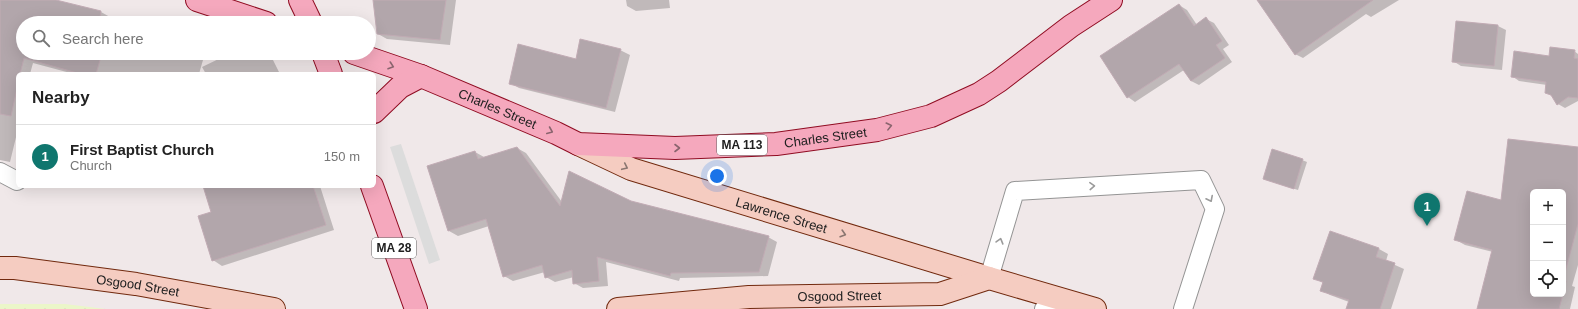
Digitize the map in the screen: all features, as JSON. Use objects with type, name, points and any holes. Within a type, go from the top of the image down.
[{"type":"main road","points":[[197,0],[245,16]]},
{"type":"main road","points":[[300,0],[307,16]]},
{"type":"main road","name":"Charles Street","points":[[374,60],[421,76],[578,144],[675,148],[776,144],[876,130],[931,116],[979,94],[1000,81],[1071,26],[1111,0]]},
{"type":"main road","points":[[326,60],[330,72]]},
{"type":"main road","points":[[376,110],[400,87],[421,76]]},
{"type":"main road","name":"Lawrence Street","points":[[578,144],[631,169],[989,278]]},
{"type":"main road","name":"MA 28","points":[[373,188],[416,309]]},
{"type":"main road","name":"Osgood Street","points":[[0,268],[15,268],[91,278],[213,303],[274,309]]},
{"type":"main road","points":[[989,278],[1055,303],[1095,309]]},
{"type":"main road","name":"Osgood Street","points":[[618,309],[749,297],[940,294],[989,278]]},
{"type":"lane","points":[[0,172],[16,180]]},
{"type":"lane","points":[[989,278],[1015,190],[1201,180],[1215,209],[1183,309]]},
{"type":"green space","points":[[0,304],[65,304],[106,309],[0,309]]},
{"type":"shaded area","points":[[401,144],[440,260],[429,264],[390,147]]},
{"type":"building","points":[[0,0],[56,0],[101,11],[100,16],[16,16],[16,60],[24,60],[20,72],[16,72],[16,93],[11,116],[0,114]]},
{"type":"building","points":[[373,0],[446,0],[440,40],[377,34]]},
{"type":"building","points":[[1257,0],[1373,0],[1295,55]]},
{"type":"building","points":[[1179,4],[1194,26],[1206,17],[1222,41],[1216,45],[1225,58],[1191,81],[1179,64],[1127,98],[1100,56]]},
{"type":"building","points":[[1456,21],[1498,25],[1494,66],[1452,62]]},
{"type":"building","points":[[580,39],[621,49],[606,108],[509,84],[518,44],[576,59]]},
{"type":"building","points":[[1550,47],[1575,50],[1574,58],[1578,59],[1578,98],[1568,97],[1557,105],[1551,95],[1545,93],[1546,82],[1511,77],[1514,51],[1549,56]]},
{"type":"building","points":[[31,60],[100,60],[97,72],[74,72]]},
{"type":"building","points":[[1508,139],[1578,147],[1578,224],[1566,269],[1566,189],[1530,189],[1530,297],[1562,297],[1559,309],[1477,309],[1492,250],[1454,240],[1467,191],[1501,200]]},
{"type":"building","points":[[517,147],[560,206],[569,171],[631,201],[769,236],[759,272],[671,273],[670,276],[597,257],[599,281],[573,284],[572,270],[545,278],[542,265],[503,277],[486,219],[448,231],[427,166],[475,151],[478,159]]},
{"type":"building","points":[[1272,149],[1303,159],[1294,189],[1263,179]]},
{"type":"building","points":[[204,188],[314,188],[326,225],[212,261],[198,216],[211,212]]},
{"type":"building","points":[[1330,231],[1379,248],[1376,257],[1395,263],[1380,309],[1346,309],[1349,300],[1320,291],[1323,282],[1313,279]]},
{"type":"place","name":"First Baptist Church","points":[[1427,226]]}]
